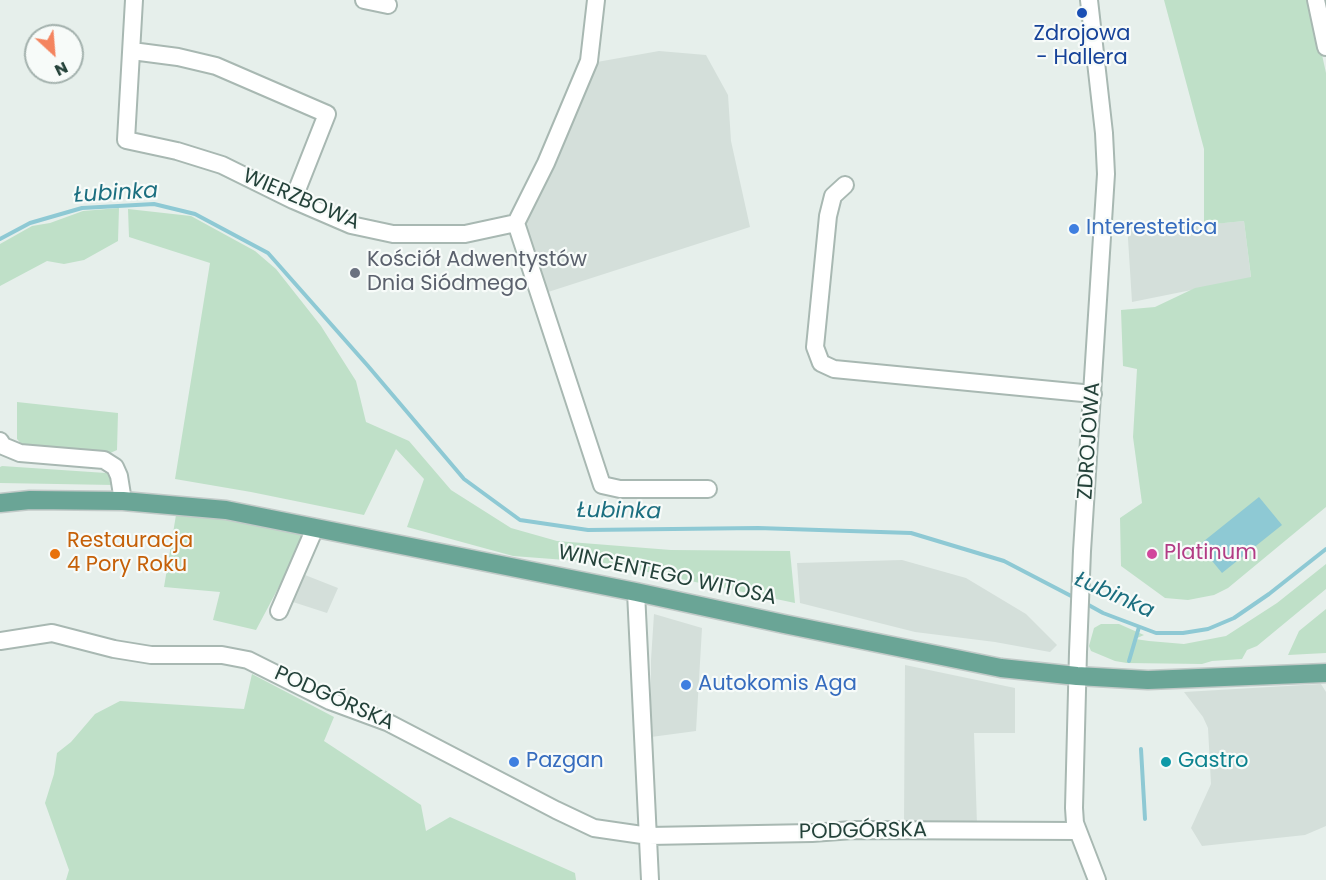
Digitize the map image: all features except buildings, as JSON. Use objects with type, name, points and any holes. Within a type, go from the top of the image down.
[{"type":"main road","name":"WINCENTEGO WITOSA","points":[[0,503],[30,500],[123,501],[226,510],[1001,668],[1148,680],[1326,673]]},
{"type":"street","points":[[134,0],[132,51],[178,57],[216,66],[327,114],[293,200]]},
{"type":"street","points":[[364,0],[388,6]]},
{"type":"street","points":[[596,0],[589,61],[546,163],[516,223],[602,485],[620,489],[708,489]]},
{"type":"street","name":"ZDROJOWA","points":[[1089,0],[1104,133],[1106,174],[1078,640],[1074,808],[1078,831],[1097,880]]},
{"type":"street","points":[[1316,0],[1326,47]]},
{"type":"street","name":"WIERZBOWA","points":[[132,51],[126,140],[177,151],[222,165],[351,225],[393,234],[465,234],[516,223]]},
{"type":"street","points":[[845,185],[833,196],[828,216],[815,347],[821,363],[834,369],[1093,394]]},
{"type":"street","points":[[0,441],[3,446],[20,453],[105,460],[115,467],[119,476],[123,501]]},
{"type":"street","points":[[279,611],[315,528]]},
{"type":"street","points":[[636,592],[651,880]]},
{"type":"street","name":"PODGÓRSKA","points":[[0,641],[52,633],[114,649],[151,655],[222,655],[248,660],[330,701],[387,722],[594,828],[649,836],[853,830],[1078,831]]},
{"type":"shaded area","points":[[659,51],[706,55],[728,95],[731,141],[750,227],[545,293],[525,221],[597,62]]},
{"type":"shaded area","points":[[1244,221],[1251,278],[1132,302],[1127,223],[1191,226]]},
{"type":"shaded area","points":[[902,560],[966,578],[1026,614],[1057,645],[1050,652],[995,642],[915,632],[800,603],[797,563]]},
{"type":"shaded area","points":[[305,575],[338,588],[327,613],[293,602]]},
{"type":"shaded area","points":[[654,614],[702,628],[696,731],[651,737],[651,660]]},
{"type":"shaded area","points":[[905,665],[1015,688],[1015,733],[974,733],[977,825],[904,823]]},
{"type":"shaded area","points":[[1321,684],[1326,692],[1326,826],[1305,835],[1202,846],[1191,828],[1211,784],[1208,728],[1203,717],[1184,692]]},
{"type":"green space","points":[[1164,0],[1310,0],[1326,73],[1326,507],[1228,588],[1214,595],[1188,600],[1165,598],[1121,566],[1120,518],[1142,503],[1133,437],[1137,369],[1123,366],[1121,310],[1155,307],[1195,288],[1251,277],[1244,221],[1204,225],[1204,149]]},
{"type":"green space","points":[[119,208],[118,241],[84,260],[64,264],[47,261],[0,286],[0,244],[32,226],[50,223],[83,211]]},
{"type":"green space","points":[[128,209],[191,216],[255,251],[276,269],[321,326],[356,381],[366,422],[409,441],[451,490],[511,528],[557,541],[671,550],[790,551],[795,603],[605,563],[513,556],[407,527],[424,479],[396,449],[364,515],[175,479],[210,263],[129,237]]},
{"type":"green space","points":[[17,402],[118,413],[117,450],[108,454],[24,447],[17,439]]},
{"type":"green space","points":[[0,467],[106,473],[115,477],[114,485],[0,483]]},
{"type":"green space","points":[[176,515],[231,518],[302,535],[291,564],[256,630],[213,620],[220,592],[164,587]]},
{"type":"green space","points":[[1326,564],[1326,589],[1257,646],[1247,650],[1242,659],[1202,664],[1127,663],[1115,661],[1091,651],[1089,646],[1094,628],[1101,624],[1119,624],[1144,635],[1135,639],[1149,641],[1184,644],[1226,636],[1277,603]]},
{"type":"green space","points":[[1326,609],[1326,653],[1288,655],[1299,631]]},
{"type":"green space","points":[[252,674],[334,717],[324,741],[421,805],[426,831],[450,817],[575,873],[576,880],[66,880],[69,870],[45,803],[54,774],[57,753],[71,742],[95,714],[120,701],[244,709]]},
{"type":"water","points":[[1259,497],[1282,525],[1222,573],[1199,545]]},
{"type":"waterway","name":"Łubinka","points":[[0,239],[30,223],[82,208],[154,204],[195,214],[268,253],[464,479],[520,520],[588,530],[758,528],[911,533],[1004,561],[1075,598]]},
{"type":"waterway","name":"Łubinka","points":[[1085,603],[1103,613],[1156,633],[1183,633],[1208,629],[1234,618],[1269,594],[1326,549]]},
{"type":"waterway","points":[[1129,661],[1139,627]]},
{"type":"waterway","points":[[1141,749],[1145,819]]},
{"type":"place","name":"Zdrojowa - Hallera","points":[[1082,13]]},
{"type":"place","name":"Interestetica","points":[[1074,229]]},
{"type":"place","name":"Kościół Adwentystów Dnia Siódmego","points":[[355,273]]},
{"type":"place","name":"Restauracja 4 Pory Roku","points":[[55,554]]},
{"type":"place","name":"Platinum","points":[[1152,554]]},
{"type":"place","name":"Autokomis Aga","points":[[686,685]]},
{"type":"place","name":"Pazgan","points":[[514,762]]},
{"type":"place","name":"Gastro","points":[[1166,762]]}]
